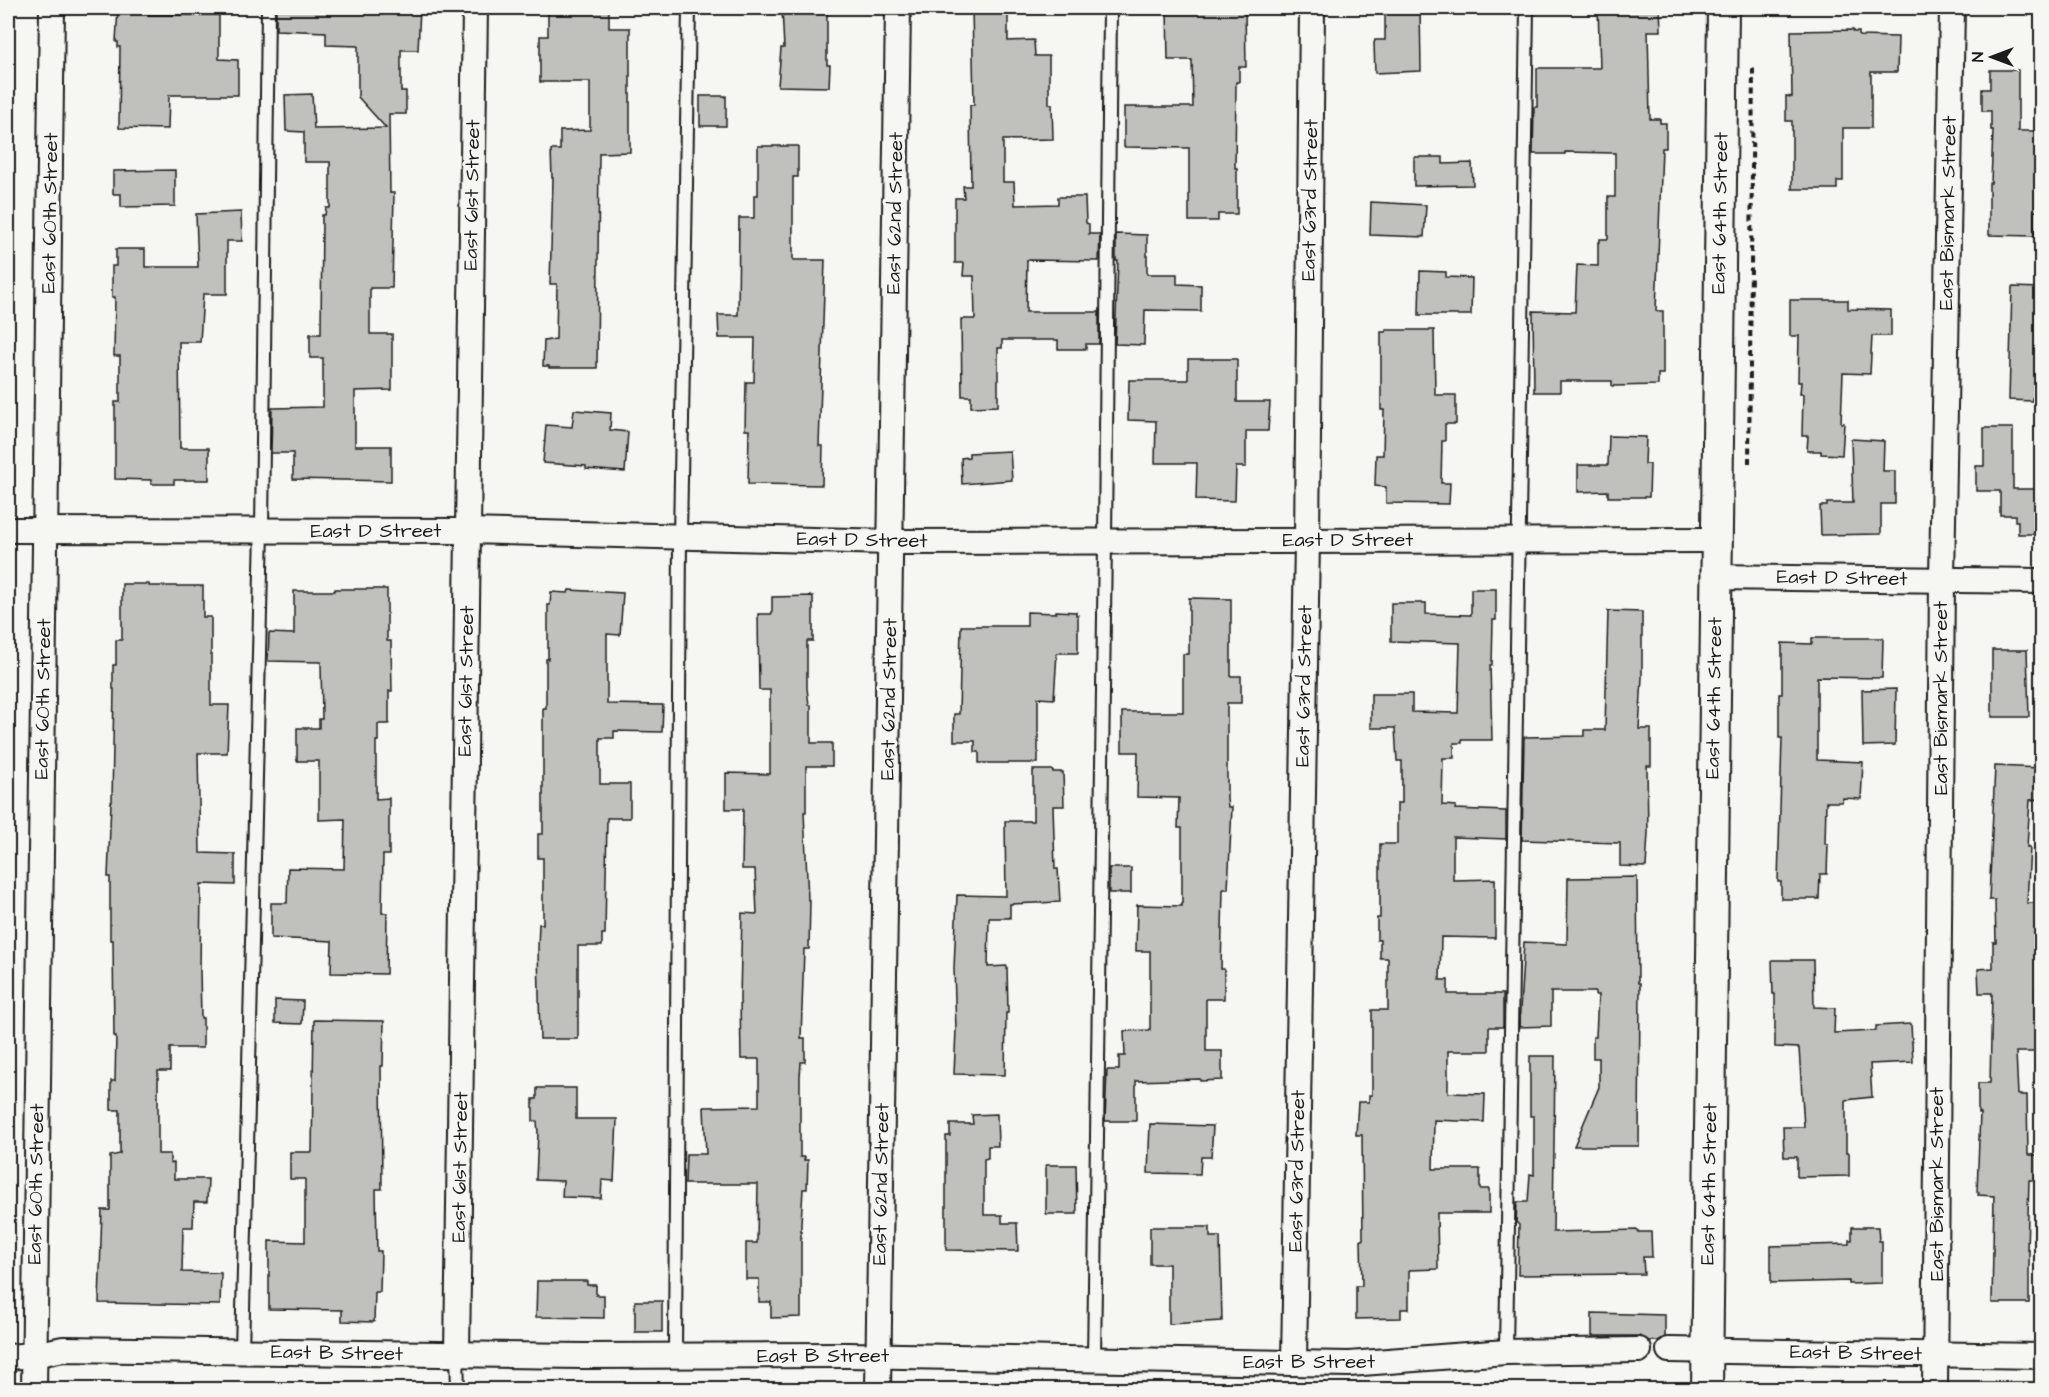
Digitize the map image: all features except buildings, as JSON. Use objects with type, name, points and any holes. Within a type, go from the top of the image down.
[{"type":"street","name":"East 60th Street","points":[[34,1389],[52,8]]},
{"type":"street","name":"East 61st Street","points":[[457,1354],[475,8]]},
{"type":"street","name":"East 62nd Street","points":[[878,1389],[898,8]]},
{"type":"street","name":"East 63rd Street","points":[[1294,1364],[1307,540],[1312,8]]},
{"type":"street","name":"East 64th Street","points":[[1707,1389],[1723,8]]},
{"type":"street","name":"East Bismark Street","points":[[1935,1389],[1942,579],[1952,8]]},
{"type":"street","name":"East D Street","points":[[8,530],[468,531],[891,542],[1716,540]]},
{"type":"street","name":"East D Street","points":[[1715,577],[2042,581]]},
{"type":"street","name":"East B Street","points":[[8,1357],[63,1349],[879,1356],[1349,1364],[1506,1352],[1639,1350]]},
{"type":"street","name":"East B Street","points":[[1670,1350],[2042,1356]]},
{"type":"lane","points":[[242,1352],[262,530],[268,8]]},
{"type":"lane","points":[[675,1356],[680,537],[689,8]]},
{"type":"lane","points":[[1094,1360],[1110,8]]},
{"type":"lane","points":[[1506,1352],[1527,8]]},
{"type":"lane","points":[[457,1354],[458,1389]]},
{"type":"shaded area","points":[[8,566],[10,566],[8,760]]}]
